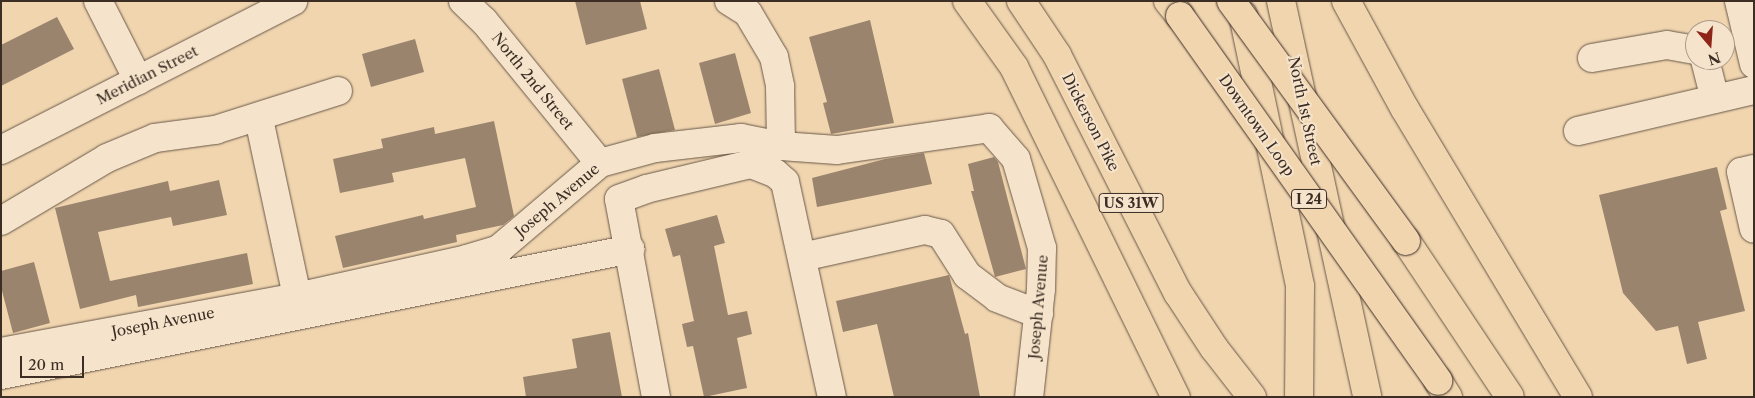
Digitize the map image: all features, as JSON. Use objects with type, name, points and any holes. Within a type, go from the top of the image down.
[{"type":"main road","name":"US 31W","points":[[968,1],[1014,67],[1176,397]]},
{"type":"main road","name":"Dickerson Pike","points":[[1021,1],[1057,55],[1178,293],[1214,348],[1252,397]]},
{"type":"main road","points":[[1231,1],[1406,241],[1510,397]]},
{"type":"main road","points":[[1240,1],[1300,286],[1299,397]]},
{"type":"main road","name":"North 1st Street","points":[[1281,1],[1367,397]]},
{"type":"main road","points":[[1346,1],[1405,109],[1578,397]]},
{"type":"main road","name":"Downtown Loop","points":[[1174,9],[1443,389]]},
{"type":"street","points":[[98,1],[138,80]]},
{"type":"street","name":"Meridian Street","points":[[1,150],[138,80],[261,9],[293,1]]},
{"type":"street","name":"North 2nd Street","points":[[463,1],[484,21],[600,163]]},
{"type":"street","points":[[729,1],[748,13],[774,57],[780,86],[781,146]]},
{"type":"street","points":[[1738,1],[1736,39],[1754,64]]},
{"type":"street","points":[[1592,58],[1667,45],[1685,48]]},
{"type":"street","points":[[1707,70],[1716,99]]},
{"type":"street","points":[[1578,131],[1754,90]]},
{"type":"street","points":[[1,221],[107,158],[155,138],[215,130],[259,119],[338,91]]},
{"type":"street","points":[[259,119],[297,297]]},
{"type":"street","name":"Joseph Avenue","points":[[1,352],[297,297],[467,259],[499,249],[600,163],[655,148],[741,138],[781,146],[837,150],[989,128],[1016,158],[1032,205],[1042,248],[1039,314],[1030,397]]},
{"type":"street","points":[[656,397],[631,249],[619,199],[646,189],[751,164],[774,173],[785,182],[832,397]]},
{"type":"street","points":[[1754,169],[1741,172],[1754,229]]},
{"type":"street","points":[[802,256],[925,230],[941,234],[967,275],[997,298],[1039,314]]},
{"type":"street","points":[[1,376],[631,249]]},
{"type":"building","points":[[575,1],[640,1],[647,29],[586,45]]},
{"type":"building","points":[[57,17],[74,49],[1,86],[1,45]]},
{"type":"building","points":[[870,20],[894,123],[831,134],[823,103],[827,102],[809,37]]},
{"type":"building","points":[[415,39],[424,72],[371,87],[362,54]]},
{"type":"building","points":[[735,53],[751,113],[715,124],[699,63]]},
{"type":"building","points":[[659,69],[675,130],[637,137],[622,79]]},
{"type":"building","points":[[494,121],[514,216],[503,225],[456,235],[457,242],[343,268],[335,236],[423,215],[424,219],[476,207],[465,158],[392,173],[394,182],[340,193],[333,159],[383,148],[381,139],[434,127],[435,134]]},
{"type":"building","points":[[924,153],[932,184],[817,207],[812,178],[885,159]]},
{"type":"building","points":[[994,157],[998,162],[1026,269],[995,277],[971,191],[974,191],[968,164]]},
{"type":"building","points":[[1717,167],[1727,209],[1720,211],[1745,311],[1698,322],[1707,359],[1687,364],[1678,326],[1656,331],[1623,293],[1599,195]]},
{"type":"building","points":[[219,180],[227,215],[173,226],[171,217],[98,232],[110,281],[247,253],[253,284],[138,307],[136,295],[80,309],[55,208],[168,181],[170,191]]},
{"type":"building","points":[[717,215],[725,243],[714,246],[728,315],[747,311],[752,334],[737,338],[747,388],[704,397],[693,346],[687,347],[682,324],[694,321],[680,255],[673,257],[665,229]]},
{"type":"building","points":[[34,262],[50,323],[13,333],[1,287],[1,271]]},
{"type":"building","points":[[949,275],[965,334],[968,333],[980,397],[894,397],[877,324],[843,332],[836,301]]},
{"type":"building","points":[[610,332],[622,397],[526,397],[523,377],[577,368],[572,339]]}]
